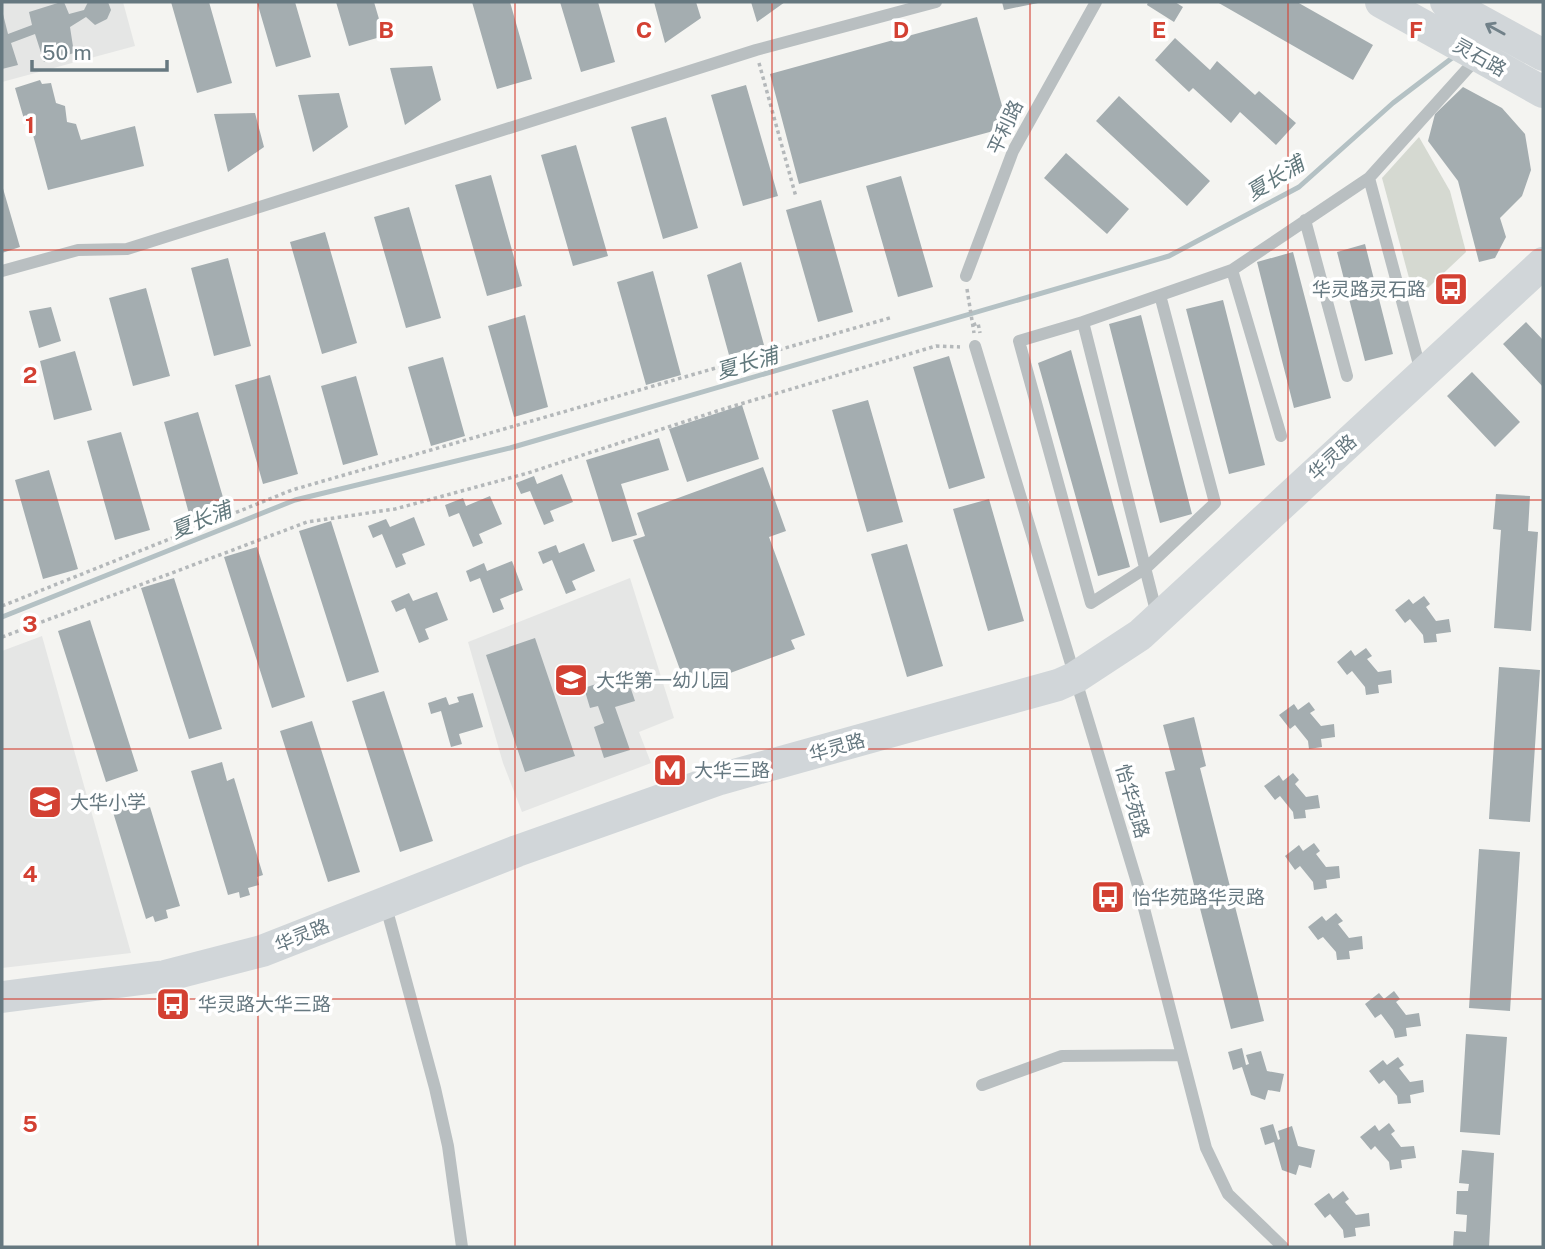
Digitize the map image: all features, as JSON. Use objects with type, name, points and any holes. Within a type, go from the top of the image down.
[{"type":"main road","name":"灵石路","points":[[1381,2],[1543,92]]},
{"type":"main road","name":"灵石路","points":[[1446,2],[1543,55]]},
{"type":"main road","name":"华灵路","points":[[2,997],[177,973],[262,951],[517,851],[720,779],[1076,677],[1140,635],[1543,263]]},
{"type":"street","points":[[2,271],[78,250],[127,249],[756,50],[936,2]]},
{"type":"street","name":"平利路","points":[[966,276],[1013,151],[1096,2]]},
{"type":"street","points":[[1160,295],[1215,503],[1146,568],[1091,603],[1019,341],[1083,322],[1160,295],[1232,270],[1369,178],[1479,56]]},
{"type":"street","points":[[1369,178],[1422,375]]},
{"type":"street","points":[[1305,220],[1347,376]]},
{"type":"street","points":[[1232,270],[1281,436]]},
{"type":"street","points":[[1083,322],[1158,618]]},
{"type":"street","name":"怡华苑路","points":[[975,346],[1139,889],[1206,1148],[1228,1194],[1283,1247]]},
{"type":"street","points":[[384,903],[438,1099],[448,1146],[462,1247]]},
{"type":"street","points":[[982,1085],[1062,1056],[1182,1055]]},
{"type":"path","points":[[756,50],[796,197]]},
{"type":"path","points":[[2,637],[307,522],[395,509],[528,472],[717,411],[936,346],[975,346],[966,276]]},
{"type":"path","points":[[2,606],[292,490],[893,317]]},
{"type":"shaded area","points":[[2,2],[123,2],[135,46],[2,82]]},
{"type":"shaded area","points":[[1419,137],[1450,191],[1466,252],[1415,300],[1382,178]]},
{"type":"shaded area","name":"大华第一幼儿园","points":[[630,578],[674,718],[639,732],[651,763],[522,812],[503,763],[468,642]]},
{"type":"shaded area","name":"大华小学","points":[[42,636],[131,953],[2,968],[2,651]]},
{"type":"building","points":[[64,2],[69,14],[84,10],[88,2],[108,2],[111,10],[107,19],[95,25],[86,17],[70,27],[74,53],[44,62],[35,34],[11,43],[18,65],[2,69],[2,10],[8,34],[32,25],[29,12]]},
{"type":"building","points":[[171,2],[209,2],[232,83],[197,93]]},
{"type":"building","points":[[257,2],[295,2],[311,57],[276,67]]},
{"type":"building","points":[[336,2],[374,2],[384,36],[349,46]]},
{"type":"building","points":[[472,2],[510,2],[532,79],[497,89]]},
{"type":"building","points":[[560,2],[598,2],[615,62],[581,72]]},
{"type":"building","points":[[654,2],[696,2],[701,18],[665,43]]},
{"type":"building","points":[[751,2],[785,2],[757,22]]},
{"type":"building","points":[[1002,2],[1038,2],[1038,3],[1004,10]]},
{"type":"building","points":[[1148,2],[1175,2],[1183,7],[1174,22],[1147,5]]},
{"type":"building","points":[[1217,2],[1297,2],[1373,45],[1353,80]]},
{"type":"building","points":[[977,17],[1008,127],[799,184],[770,74]]},
{"type":"building","points":[[1175,38],[1210,70],[1217,61],[1255,95],[1259,91],[1296,123],[1276,145],[1240,112],[1231,123],[1193,88],[1189,92],[1155,60]]},
{"type":"building","points":[[432,66],[441,100],[405,125],[390,68]]},
{"type":"building","points":[[40,80],[42,84],[51,83],[56,103],[65,106],[67,122],[76,124],[81,140],[135,126],[144,166],[48,190],[30,124],[26,126],[15,88]]},
{"type":"building","points":[[746,85],[778,196],[743,206],[711,95]]},
{"type":"building","points":[[1463,87],[1502,108],[1525,134],[1531,170],[1522,196],[1500,218],[1506,237],[1495,258],[1479,262],[1458,181],[1428,141],[1435,114]]},
{"type":"building","points":[[339,93],[348,127],[313,152],[298,95]]},
{"type":"building","points":[[1119,96],[1210,181],[1187,206],[1096,121]]},
{"type":"building","points":[[255,113],[264,147],[228,172],[214,114]]},
{"type":"building","points":[[666,117],[698,228],[663,239],[631,127]]},
{"type":"building","points":[[576,145],[608,256],[573,266],[541,155]]},
{"type":"building","points":[[1066,153],[1129,209],[1107,234],[1044,178]]},
{"type":"building","points":[[491,175],[522,286],[487,296],[455,185]]},
{"type":"building","points":[[901,176],[933,287],[898,297],[866,186]]},
{"type":"building","points":[[2,185],[20,247],[2,253]]},
{"type":"building","points":[[821,200],[853,312],[818,322],[786,210]]},
{"type":"building","points":[[409,207],[441,318],[406,328],[374,217]]},
{"type":"building","points":[[325,232],[357,343],[322,354],[290,242]]},
{"type":"building","points":[[1365,244],[1393,354],[1365,361],[1337,252]]},
{"type":"building","points":[[1293,252],[1331,398],[1294,408],[1257,262]]},
{"type":"building","points":[[228,258],[251,346],[214,356],[191,268]]},
{"type":"building","points":[[741,262],[764,345],[729,355],[707,275]]},
{"type":"building","points":[[653,271],[681,375],[646,385],[617,282]]},
{"type":"building","points":[[146,288],[170,376],[133,386],[109,298]]},
{"type":"building","points":[[1223,300],[1265,465],[1229,474],[1186,309]]},
{"type":"building","points":[[51,307],[61,341],[39,348],[29,311]]},
{"type":"building","points":[[525,315],[548,407],[514,417],[488,326]]},
{"type":"building","points":[[1141,315],[1192,514],[1160,523],[1109,324]]},
{"type":"building","points":[[1526,322],[1543,340],[1543,387],[1503,344]]},
{"type":"building","points":[[1071,350],[1130,567],[1098,576],[1038,363]]},
{"type":"building","points":[[75,351],[92,410],[54,420],[40,361]]},
{"type":"building","points":[[949,356],[985,478],[949,489],[913,367]]},
{"type":"building","points":[[443,357],[465,436],[431,446],[408,367]]},
{"type":"building","points":[[1472,372],[1520,422],[1495,447],[1447,396]]},
{"type":"building","points":[[270,375],[298,474],[263,484],[235,385]]},
{"type":"building","points":[[356,376],[378,455],[343,465],[321,386]]},
{"type":"building","points":[[868,400],[903,522],[867,532],[832,410]]},
{"type":"building","points":[[742,405],[759,459],[687,482],[669,429]]},
{"type":"building","points":[[198,412],[227,511],[191,521],[164,422]]},
{"type":"building","points":[[121,432],[150,530],[115,540],[87,441]]},
{"type":"building","points":[[659,438],[669,470],[621,484],[637,535],[612,542],[586,460]]},
{"type":"building","points":[[763,467],[786,531],[769,537],[805,635],[791,640],[795,649],[687,689],[633,540],[645,536],[637,513]]},
{"type":"building","points":[[49,470],[78,569],[43,579],[15,480]]},
{"type":"building","points":[[562,474],[573,502],[550,511],[554,521],[544,525],[530,491],[521,494],[516,483],[534,476],[537,484]]},
{"type":"building","points":[[1496,494],[1530,496],[1528,531],[1538,532],[1531,631],[1494,628],[1501,530],[1493,529]]},
{"type":"building","points":[[490,496],[502,524],[479,534],[483,543],[473,547],[459,513],[449,517],[445,505],[463,498],[466,506]]},
{"type":"building","points":[[989,499],[1024,621],[988,631],[953,509]]},
{"type":"building","points":[[414,517],[425,545],[402,554],[406,564],[396,568],[382,534],[373,538],[368,526],[386,519],[390,527]]},
{"type":"building","points":[[331,521],[379,672],[347,682],[299,531]]},
{"type":"building","points":[[584,543],[595,571],[572,581],[576,590],[566,594],[552,560],[543,564],[538,552],[556,545],[559,553]]},
{"type":"building","points":[[907,544],[943,666],[907,677],[871,554]]},
{"type":"building","points":[[257,547],[305,697],[272,708],[224,557]]},
{"type":"building","points":[[512,561],[523,590],[500,599],[504,609],[493,613],[480,578],[470,582],[466,571],[484,563],[487,571]]},
{"type":"building","points":[[174,578],[222,729],[189,739],[141,588]]},
{"type":"building","points":[[437,592],[448,620],[425,629],[429,639],[419,643],[405,608],[396,612],[391,601],[409,593],[413,601]]},
{"type":"building","points":[[1424,596],[1430,604],[1426,607],[1436,621],[1449,619],[1451,632],[1436,634],[1437,642],[1424,643],[1423,635],[1410,619],[1405,623],[1395,610],[1409,599],[1413,604]]},
{"type":"building","points":[[90,620],[138,771],[106,782],[58,631]]},
{"type":"building","points":[[535,638],[575,756],[525,772],[486,655]]},
{"type":"building","points":[[1366,648],[1372,656],[1367,659],[1378,672],[1391,670],[1392,683],[1378,685],[1379,693],[1366,695],[1365,687],[1352,671],[1347,675],[1337,662],[1351,650],[1355,656]]},
{"type":"building","points":[[1499,667],[1540,670],[1530,822],[1489,819]]},
{"type":"building","points":[[626,674],[635,701],[615,707],[630,750],[604,758],[594,727],[604,723],[598,706],[590,708],[584,688]]},
{"type":"building","points":[[384,691],[433,841],[400,852],[352,701]]},
{"type":"building","points":[[473,693],[483,727],[459,734],[462,744],[451,747],[441,711],[431,714],[428,703],[446,697],[449,705],[459,702],[457,697]]},
{"type":"building","points":[[1309,702],[1315,710],[1310,713],[1321,726],[1334,724],[1335,737],[1321,739],[1322,747],[1309,749],[1308,741],[1295,725],[1290,729],[1279,715],[1294,704],[1298,710]]},
{"type":"building","points":[[1194,717],[1206,766],[1200,768],[1264,1021],[1231,1029],[1165,772],[1175,770],[1163,725]]},
{"type":"building","points":[[312,721],[360,872],[328,882],[280,731]]},
{"type":"building","points":[[222,762],[227,781],[234,778],[263,875],[257,877],[259,885],[248,888],[250,895],[240,898],[239,892],[228,895],[191,771]]},
{"type":"building","points":[[1293,773],[1299,780],[1295,784],[1306,797],[1318,795],[1320,808],[1305,810],[1306,818],[1294,819],[1293,812],[1280,796],[1275,800],[1264,786],[1279,775],[1283,781]]},
{"type":"building","points":[[131,804],[134,812],[150,807],[180,906],[166,910],[168,918],[155,922],[153,916],[146,919],[112,809]]},
{"type":"building","points":[[1314,843],[1320,851],[1316,854],[1326,867],[1339,866],[1340,878],[1326,880],[1327,888],[1314,890],[1313,882],[1300,866],[1295,870],[1285,856],[1299,845],[1303,851]]},
{"type":"building","points":[[1479,849],[1520,852],[1510,1011],[1469,1008]]},
{"type":"building","points":[[1336,913],[1343,921],[1338,924],[1349,938],[1362,936],[1363,949],[1349,951],[1350,959],[1337,960],[1336,952],[1323,937],[1318,940],[1308,927],[1322,916],[1326,921]]},
{"type":"building","points":[[1394,991],[1400,999],[1396,1002],[1406,1015],[1419,1013],[1421,1026],[1406,1028],[1407,1036],[1395,1038],[1393,1030],[1381,1014],[1375,1018],[1365,1004],[1379,993],[1384,999]]},
{"type":"building","points":[[1466,1034],[1507,1037],[1500,1135],[1460,1132]]},
{"type":"building","points":[[1242,1048],[1246,1065],[1249,1064],[1246,1055],[1261,1051],[1267,1071],[1284,1074],[1280,1092],[1268,1090],[1265,1100],[1251,1095],[1242,1067],[1233,1070],[1228,1052]]},
{"type":"building","points":[[1398,1057],[1404,1065],[1399,1068],[1410,1082],[1423,1080],[1424,1092],[1410,1095],[1411,1103],[1398,1104],[1397,1096],[1384,1080],[1379,1084],[1369,1071],[1383,1060],[1387,1065]]},
{"type":"building","points":[[1389,1123],[1395,1131],[1391,1134],[1401,1147],[1414,1146],[1416,1158],[1401,1160],[1402,1168],[1390,1170],[1389,1162],[1375,1146],[1371,1150],[1360,1137],[1375,1125],[1379,1131]]},
{"type":"building","points":[[1273,1124],[1278,1140],[1278,1131],[1292,1126],[1298,1146],[1315,1150],[1311,1168],[1299,1165],[1296,1175],[1282,1170],[1274,1142],[1265,1145],[1260,1128]]},
{"type":"building","points":[[1462,1150],[1494,1153],[1489,1247],[1453,1247],[1454,1231],[1466,1232],[1467,1215],[1456,1214],[1457,1191],[1468,1191],[1469,1184],[1459,1183]]},
{"type":"building","points":[[1343,1191],[1349,1199],[1345,1202],[1356,1215],[1369,1213],[1370,1226],[1355,1228],[1356,1236],[1344,1238],[1343,1230],[1330,1214],[1325,1218],[1314,1204],[1329,1193],[1333,1199]]},
{"type":"waterway","name":"夏长浦","points":[[2,617],[295,500],[510,448],[1169,256],[1299,187],[1393,103],[1456,55]]},
{"type":"place","name":"华灵路灵石路","points":[[1451,289]]},
{"type":"place","name":"大华第一幼儿园","points":[[571,680]]},
{"type":"place","name":"大华三路","points":[[670,770]]},
{"type":"place","name":"大华小学","points":[[45,802]]},
{"type":"place","name":"怡华苑路华灵路","points":[[1108,897]]},
{"type":"place","name":"华灵路大华三路","points":[[173,1004]]}]
